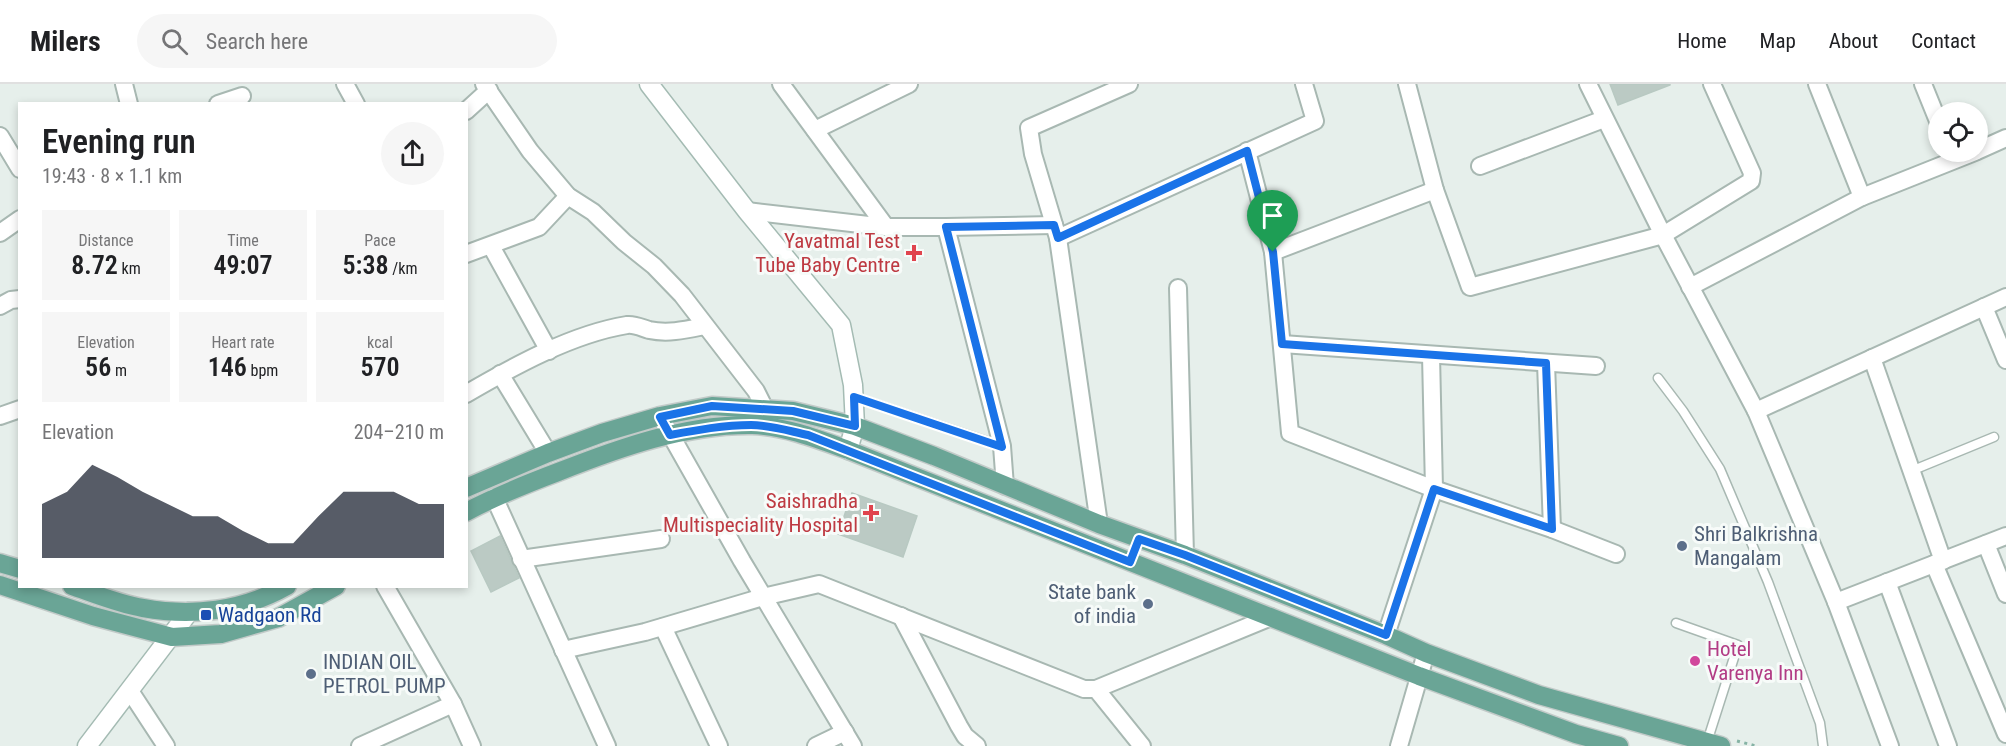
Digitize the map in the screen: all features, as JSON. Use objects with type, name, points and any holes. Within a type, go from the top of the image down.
[{"type":"main road","points":[[468,487],[602,433],[660,417],[712,406],[793,411],[855,426],[1099,524],[1185,555],[1426,653],[1539,695],[1714,744]]},
{"type":"main road","points":[[468,511],[494,497],[602,455],[670,435],[720,427],[753,425],[779,428],[808,435],[848,450],[1419,676],[1576,734],[1619,746]]},
{"type":"main road","points":[[1130,562],[1139,539]]},
{"type":"main road","points":[[0,562],[18,568]]},
{"type":"main road","points":[[0,585],[93,616],[172,637],[221,634],[278,618],[332,588]]},
{"type":"main road","points":[[82,588],[98,591],[143,608],[189,612],[208,612],[240,606],[267,598],[284,588]]},
{"type":"street","points":[[124,84],[128,102]]},
{"type":"street","points":[[345,84],[355,102]]},
{"type":"street","points":[[649,84],[747,211],[841,325],[854,397],[855,426],[848,450]]},
{"type":"street","points":[[781,84],[886,227]]},
{"type":"street","points":[[815,130],[909,84]]},
{"type":"street","points":[[1099,524],[1056,231],[1033,154],[1029,128],[1129,84]]},
{"type":"street","points":[[747,211],[886,227],[1056,231],[1315,121],[1304,84]]},
{"type":"street","points":[[1407,84],[1435,190],[1470,287],[1663,235],[1748,184],[1752,179],[1752,173],[1712,84]]},
{"type":"street","points":[[1588,84],[1663,235],[1756,411],[1836,602],[1890,746]]},
{"type":"street","points":[[1817,84],[1862,197]]},
{"type":"street","points":[[1923,84],[1930,102]]},
{"type":"street","points":[[468,109],[487,87],[530,151],[568,196],[593,212],[624,242],[654,266],[682,295],[756,391],[765,409]]},
{"type":"street","points":[[223,102],[241,94]]},
{"type":"street","points":[[1480,166],[1604,119]]},
{"type":"street","points":[[0,136],[18,166]]},
{"type":"street","points":[[1988,146],[2006,138]]},
{"type":"street","points":[[1247,151],[1273,252],[1290,433],[1434,489],[1552,529],[1616,554]]},
{"type":"street","points":[[1690,287],[1862,197],[1939,162]]},
{"type":"street","points":[[1273,252],[1435,190]]},
{"type":"street","points":[[468,253],[539,227],[568,196]]},
{"type":"street","points":[[0,233],[18,220]]},
{"type":"street","points":[[946,227],[1002,447],[1005,486]]},
{"type":"street","points":[[491,246],[549,351]]},
{"type":"street","points":[[1178,288],[1185,555]]},
{"type":"street","points":[[1756,411],[2006,297]]},
{"type":"street","points":[[1984,307],[2006,360]]},
{"type":"street","points":[[468,393],[513,366],[602,330],[631,324],[649,330],[674,332],[704,326]]},
{"type":"street","points":[[1282,344],[1596,366]]},
{"type":"street","points":[[1386,635],[1434,489],[1431,355]]},
{"type":"street","points":[[1872,358],[1939,562],[2006,734]]},
{"type":"street","points":[[1546,363],[1552,529]]},
{"type":"street","points":[[500,374],[548,453]]},
{"type":"street","points":[[0,416],[18,410]]},
{"type":"street","points":[[660,417],[763,597],[849,739],[816,746]]},
{"type":"street","points":[[494,497],[607,746]]},
{"type":"street","points":[[1836,602],[2006,536]]},
{"type":"street","points":[[521,559],[661,539]]},
{"type":"street","points":[[1986,544],[2006,594]]},
{"type":"street","points":[[1887,582],[1948,746]]},
{"type":"street","points":[[563,650],[663,627],[763,597],[819,584],[1084,689],[1096,689],[1271,617]]},
{"type":"street","points":[[386,588],[453,704],[472,746]]},
{"type":"street","points":[[87,746],[189,612]]},
{"type":"street","points":[[901,616],[959,726],[971,743],[977,746]]},
{"type":"street","points":[[663,627],[719,746]]},
{"type":"street","points":[[1399,746],[1426,653]]},
{"type":"street","points":[[1096,689],[1142,746]]},
{"type":"street","points":[[130,691],[166,746]]},
{"type":"street","points":[[360,746],[453,704]]},
{"type":"lane","points":[[1658,378],[1683,411],[1720,469],[1776,604],[1820,723],[1823,746]]},
{"type":"lane","points":[[854,397],[1002,447]]},
{"type":"lane","points":[[1911,471],[1994,437]]},
{"type":"lane","points":[[1676,623],[1738,645],[1714,744]]},
{"type":"building","points":[[1610,84],[1670,84],[1670,85],[1618,105]]},
{"type":"building","points":[[852,493],[917,516],[903,557],[838,534]]},
{"type":"building","points":[[500,536],[519,578],[491,592],[471,551]]},
{"type":"place","name":"Yavatmal Test Tube Baby Centre","points":[[914,253]]},
{"type":"place","name":"Saishradha Multispeciality Hospital","points":[[871,513]]},
{"type":"place","name":"Shri Balkrishna Mangalam","points":[[1682,546]]},
{"type":"place","name":"State bank of india","points":[[1148,604]]},
{"type":"place","name":"Wadgaon Rd","points":[[206,615]]},
{"type":"place","name":"Hotel Varenya Inn","points":[[1695,661]]},
{"type":"place","name":"INDIAN OIL PETROL PUMP","points":[[311,674]]},
{"type":"route","points":[[1247,151],[1273,252],[1282,344],[1546,363],[1552,529],[1434,489],[1386,635],[1139,539],[1130,562],[808,435],[753,425],[720,427],[670,435],[660,417],[712,406],[793,411],[855,426],[854,397],[1002,447],[946,227],[1054,225],[1058,238],[1247,151]]}]
